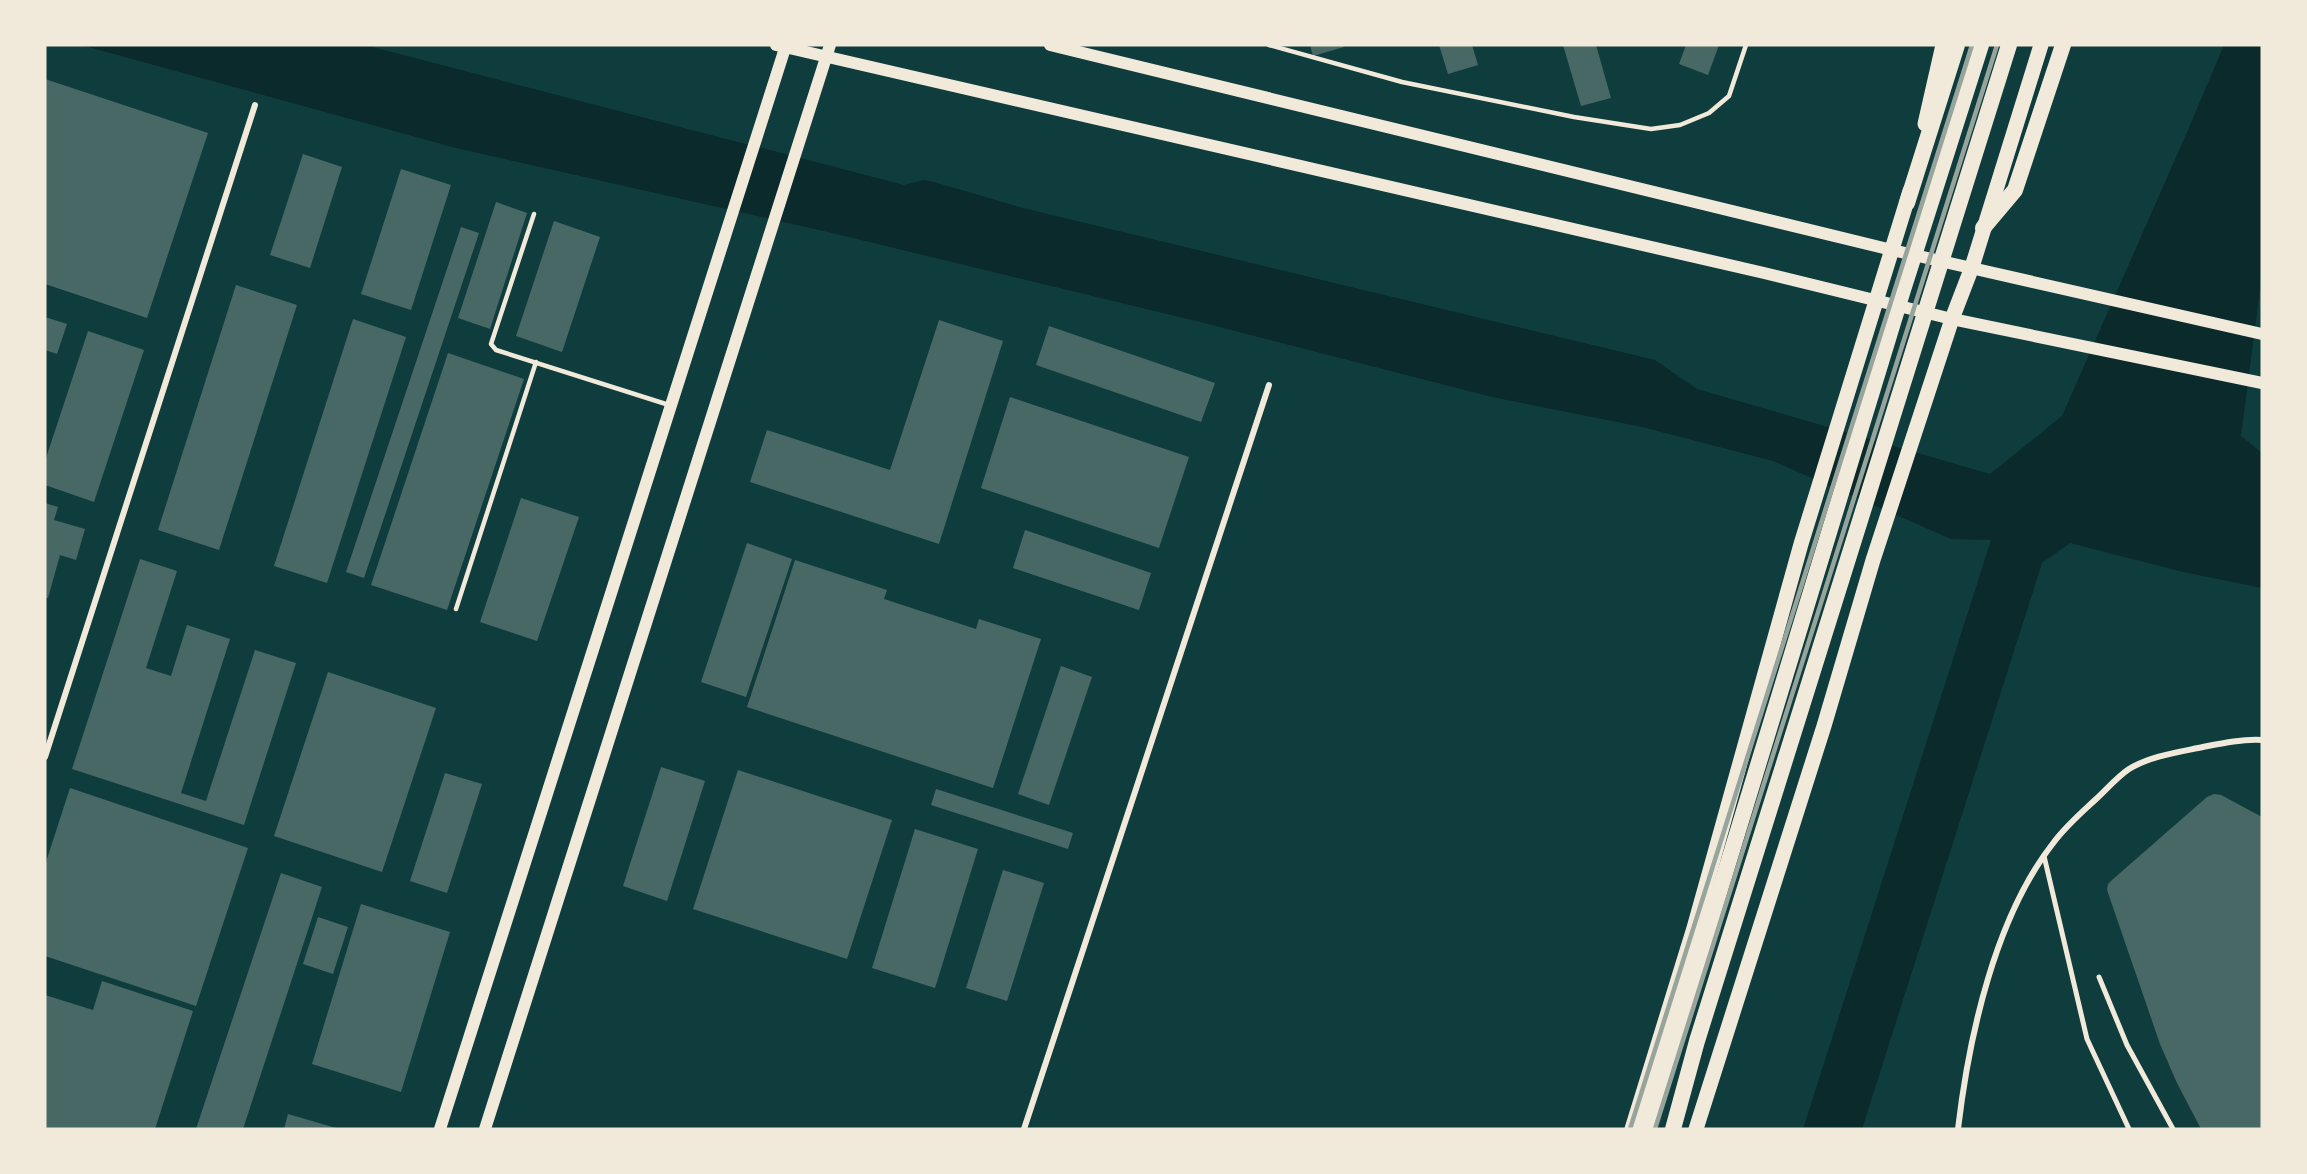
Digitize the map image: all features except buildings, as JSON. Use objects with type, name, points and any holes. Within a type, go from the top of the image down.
[{"type":"highway","points":[[1907,203],[1957,45]]},
{"type":"highway","points":[[1647,1129],[1903,290],[1981,45]]},
{"type":"highway","points":[[1673,1129],[1697,1041],[2008,45]]},
{"type":"highway","points":[[1983,228],[2015,190],[2063,45]]},
{"type":"main road","points":[[485,1129],[830,45]]},
{"type":"main road","points":[[1632,1129],[1694,928],[1801,544],[1907,203],[1943,45]]},
{"type":"main road","points":[[1696,1129],[1824,726],[1873,560],[1952,319],[1972,267],[2041,45]]},
{"type":"main road","points":[[440,1129],[672,406],[783,46],[826,58],[1952,319],[2262,383]]},
{"type":"main road","points":[[1054,46],[1892,250],[2262,334]]},
{"type":"street","points":[[45,757],[255,105]]},
{"type":"street","points":[[1024,1129],[1269,385]]},
{"type":"street","points":[[1958,1129],[1962,1091],[1978,1016],[1999,946],[2020,894],[2053,842],[2129,769],[2165,755],[2246,739],[2262,740]]},
{"type":"street","points":[[2044,856],[2087,1039],[2127,1128]]},
{"type":"street","points":[[2099,977],[2127,1045],[2173,1129]]},
{"type":"lane","points":[[1269,45],[1402,82],[1574,117],[1651,129],[1680,125],[1709,113],[1729,96],[1746,45]]},
{"type":"lane","points":[[534,214],[491,344],[496,350],[672,406]]},
{"type":"lane","points":[[456,609],[536,363]]},
{"type":"water","points":[[81,45],[365,45],[904,185],[923,180],[934,182],[1023,208],[1655,360],[1697,389],[1990,474],[2062,416],[2224,45],[2262,45],[2262,274],[2241,436],[2262,453],[2262,588],[2183,572],[2070,543],[2042,563],[1862,1129],[1803,1129],[1991,540],[1951,539],[1773,461],[1642,427],[1492,397],[1200,322],[828,232],[456,148]]},
{"type":"railway","points":[[1630,1129],[1972,45]]},
{"type":"railway","points":[[1655,1129],[1997,45]]}]
